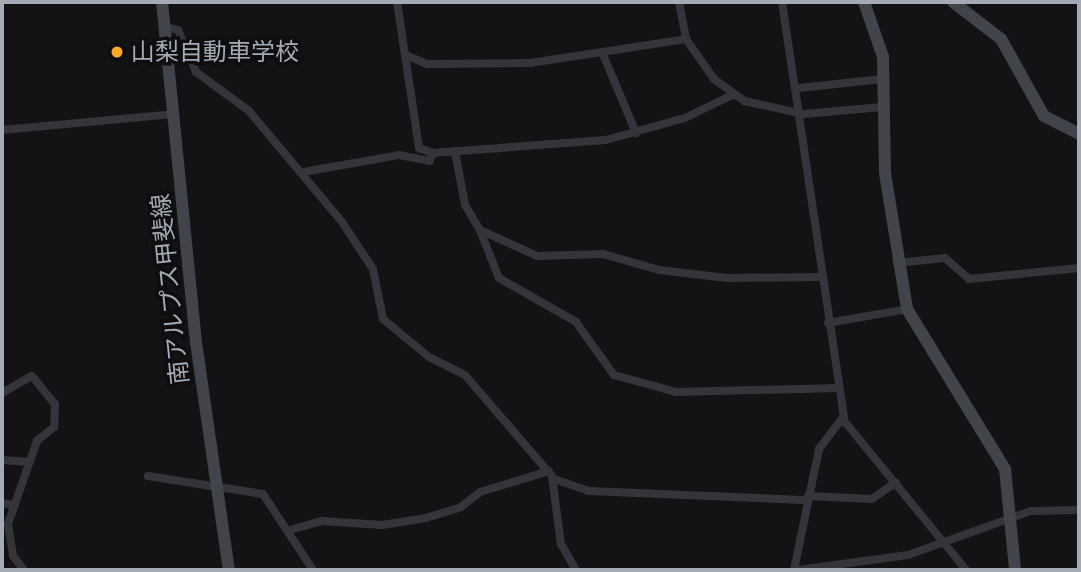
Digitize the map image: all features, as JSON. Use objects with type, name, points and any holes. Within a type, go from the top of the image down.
[{"type":"street","name":"南アルプス甲斐線","points":[[162,2],[216,483],[229,570]]},
{"type":"street","points":[[397,2],[408,56],[419,148],[433,153],[636,133],[734,94]]},
{"type":"street","points":[[679,2],[686,39],[734,94],[803,114],[883,107]]},
{"type":"street","points":[[782,2],[803,114],[828,323],[843,417],[966,570]]},
{"type":"street","points":[[864,2],[877,28],[897,263],[907,309],[1000,456],[1012,518],[1016,570]]},
{"type":"street","points":[[953,2],[1001,39],[1044,116],[1079,134]]},
{"type":"street","points":[[165,27],[178,30],[196,72],[250,111],[303,172],[366,258],[383,319],[465,375],[551,475],[589,491],[807,498],[872,499],[896,482]]},
{"type":"street","points":[[408,56],[427,64],[530,63],[686,39]]},
{"type":"street","points":[[602,52],[636,133]]},
{"type":"street","points":[[799,88],[883,79]]},
{"type":"street","points":[[2,130],[173,114]]},
{"type":"street","points":[[455,151],[465,205],[480,230],[499,278],[576,322],[604,367],[623,380],[676,392],[838,388]]},
{"type":"street","points":[[303,172],[399,155],[429,160],[433,153]]},
{"type":"street","points":[[480,230],[537,256],[603,254],[659,270],[728,278],[822,277]]},
{"type":"street","points":[[897,263],[945,258],[969,279],[1079,268]]},
{"type":"street","points":[[828,323],[907,309]]},
{"type":"street","points":[[2,393],[32,376],[55,400],[54,427],[37,441],[8,524],[13,556],[23,570]]},
{"type":"street","points":[[843,417],[819,449],[807,498],[796,570],[908,555],[1012,518],[1079,510]]},
{"type":"street","points":[[2,460],[30,462]]},
{"type":"street","points":[[290,530],[322,521],[382,525],[426,518],[461,507],[480,492],[551,475]]},
{"type":"street","points":[[551,475],[561,544],[576,570]]},
{"type":"street","points":[[148,476],[216,483],[263,494],[290,530],[313,570]]},
{"type":"street","points":[[2,503],[15,505]]},
{"type":"place","name":"山梨自動車学校","points":[[117,52]]}]
